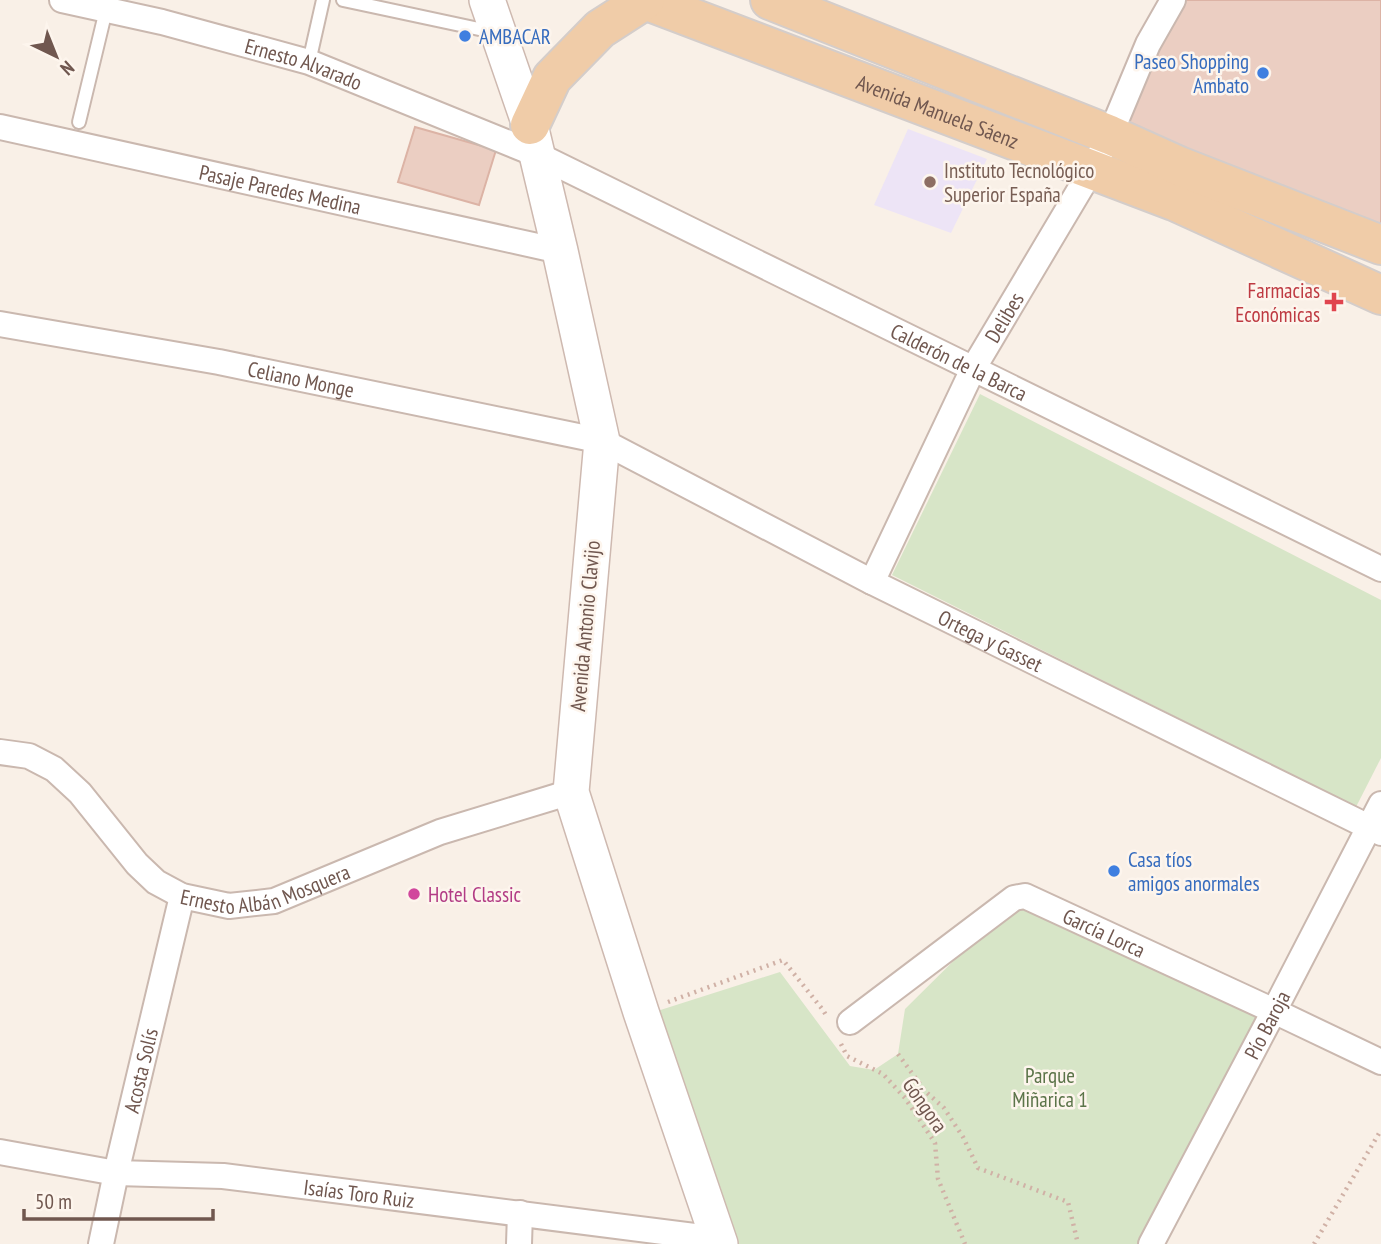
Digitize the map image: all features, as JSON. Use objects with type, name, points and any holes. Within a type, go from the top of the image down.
[{"type":"main road","name":"Avenida Antonio Clavijo","points":[[487,0],[534,140],[601,441],[571,792],[641,1012],[719,1241]]},
{"type":"main road","name":"Avenida Manuela Sáenz","points":[[645,0],[1174,201],[1381,295]]},
{"type":"main road","points":[[534,140],[552,78],[600,29],[645,0]]},
{"type":"main road","name":"Avenida Manuela Sáenz","points":[[770,0],[1381,245]]},
{"type":"street","name":"Ernesto Alvarado","points":[[62,0],[162,22],[309,62],[534,140]]},
{"type":"street","name":"Delibes","points":[[872,582],[973,369],[1092,169],[1110,135],[1147,44],[1173,0]]},
{"type":"street","name":"Pasaje Paredes Medina","points":[[0,127],[560,251]]},
{"type":"street","name":"Calderón de la Barca","points":[[534,140],[973,369],[1381,569]]},
{"type":"street","name":"Celiano Monge","points":[[0,324],[219,362],[601,441]]},
{"type":"street","name":"Ortega y Gasset","points":[[601,441],[872,582],[1375,830]]},
{"type":"street","name":"Ernesto Albán Mosquera","points":[[0,752],[29,755],[54,769],[80,793],[137,864],[156,882],[182,896],[229,906],[274,901],[440,832],[571,792]]},
{"type":"street","name":"Pío Baroja","points":[[1151,1244],[1274,1011],[1375,830],[1381,804]]},
{"type":"street","name":"Acosta Solís","points":[[101,1244],[182,896]]},
{"type":"street","name":"García Lorca","points":[[838,1025],[1014,898],[1025,896],[1381,1062]]},
{"type":"street","name":"Isaías Toro Ruiz","points":[[0,1152],[116,1173],[223,1176],[719,1241]]},
{"type":"street","points":[[519,1244],[520,1213]]},
{"type":"lane","points":[[309,62],[323,0]]},
{"type":"lane","points":[[343,0],[498,33]]},
{"type":"lane","points":[[79,122],[106,10]]},
{"type":"path","name":"Góngora","points":[[641,1012],[783,960],[838,1025],[847,1056],[883,1074],[905,1098],[935,1143],[938,1179],[965,1244]]},
{"type":"path","points":[[898,1054],[925,1091],[944,1108],[963,1137],[978,1168],[1068,1202],[1078,1244]]},
{"type":"path","points":[[1314,1244],[1381,1130]]},
{"type":"shaded area","name":"Instituto Tecnológico Superior España","points":[[908,129],[987,159],[951,233],[874,205]]},
{"type":"green space","points":[[980,394],[1381,600],[1381,758],[1356,807],[892,575]]},
{"type":"green space","name":"Parque Miñarica 1","points":[[1017,898],[1261,1015],[1154,1244],[736,1244],[651,1013],[780,972],[850,1066],[874,1070],[898,1054],[905,1009]]},
{"type":"building","name":"Paseo Shopping Ambato","points":[[1180,0],[1381,0],[1381,241],[1121,130]]},
{"type":"building","points":[[415,127],[496,150],[479,205],[398,182]]},
{"type":"place","name":"AMBACAR","points":[[465,36]]},
{"type":"place","name":"Paseo Shopping Ambato","points":[[1263,73]]},
{"type":"place","name":"Instituto Tecnológico Superior España","points":[[930,182]]},
{"type":"place","name":"Farmacias Económicas","points":[[1334,302]]},
{"type":"place","name":"Casa tíos amigos anormales","points":[[1114,871]]},
{"type":"place","name":"Hotel Classic","points":[[414,894]]}]
